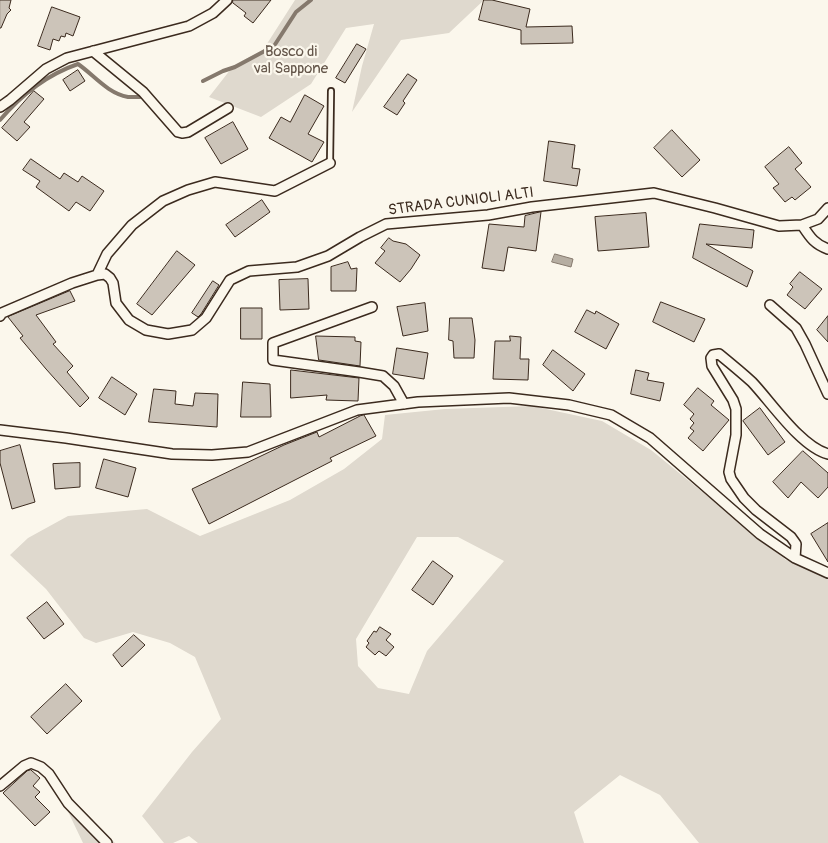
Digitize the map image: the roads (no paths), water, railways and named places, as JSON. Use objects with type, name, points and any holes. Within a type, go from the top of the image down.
[{"type":"street","points":[[0,106],[10,100],[46,69],[67,58],[189,26],[213,13],[227,0]]},
{"type":"street","points":[[92,51],[143,92],[178,132],[188,132],[228,108]]},
{"type":"street","points":[[0,316],[2,313],[72,283],[97,275],[107,254],[132,225],[162,201],[188,190],[215,182],[275,191],[330,162]]},
{"type":"street","name":"STRADA CUNIOLI ALTI","points":[[97,275],[105,274],[110,278],[113,283],[116,303],[128,320],[146,330],[168,334],[192,330],[206,318],[230,280],[249,271],[297,267],[328,256],[386,224],[488,215],[532,207],[654,193],[779,226],[802,225],[818,219],[828,208]]},
{"type":"street","points":[[802,225],[810,238],[828,249]]},
{"type":"street","points":[[770,305],[796,328],[828,394]]},
{"type":"street","points":[[372,307],[273,343],[273,360],[383,376],[394,386],[404,404]]},
{"type":"street","points":[[795,558],[796,544],[791,537],[756,510],[744,498],[731,479],[729,472],[736,435],[736,409],[733,400],[712,366],[711,358],[713,355],[719,354],[731,363],[753,383],[790,426],[811,445],[828,454]]},
{"type":"street","points":[[0,430],[172,454],[212,454],[248,452],[357,410],[418,402],[509,398],[569,404],[611,415],[650,438],[760,534],[795,558],[828,573]]},
{"type":"street","points":[[0,786],[30,763],[41,767],[49,774],[68,804],[107,843]]},
{"type":"lane","points":[[330,162],[331,91]]},
{"type":"waterway","points":[[203,81],[235,67],[274,46],[296,12],[311,0]]},
{"type":"waterway","points":[[0,120],[35,86],[66,68],[78,64],[114,92],[128,97],[140,97]]},
{"type":"park label","name":"Bosco di val Sappone","points":[[291,60]]}]
